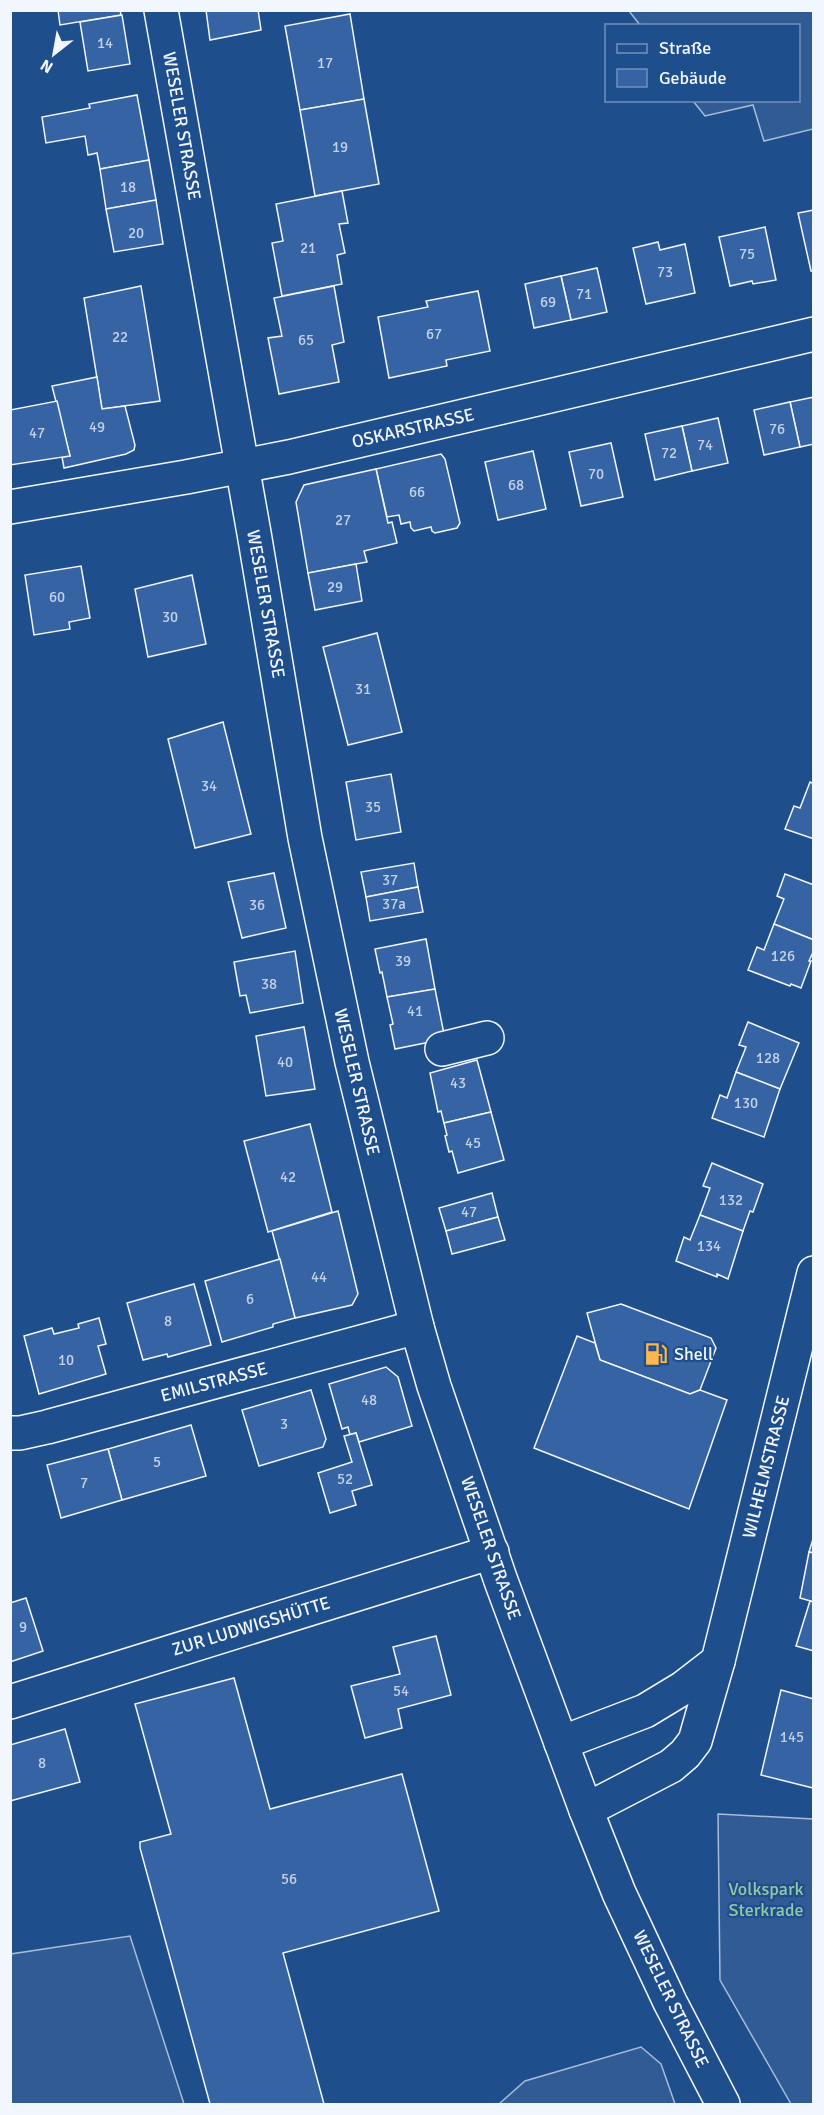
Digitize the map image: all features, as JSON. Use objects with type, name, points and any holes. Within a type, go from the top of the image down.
[{"type":"street","name":"WESELER STRASSE","points":[[161,10],[306,838],[341,1014],[417,1327],[434,1386],[492,1552],[586,1810],[629,1915],[723,2104]]},
{"type":"street","name":"OSKARSTRASSE","points":[[10,507],[242,467],[813,334]]},
{"type":"street","points":[[442,1049],[487,1038]]},
{"type":"street","name":"WILHELMSTRASSE","points":[[586,1810],[671,1766],[695,1741],[718,1661],[813,1273]]},
{"type":"street","name":"EMILSTRASSE","points":[[10,1433],[48,1427],[417,1327]]},
{"type":"street","name":"ZUR LUDWIGSHÜTTE","points":[[10,1702],[492,1552]]},
{"type":"street","points":[[561,1743],[645,1711],[683,1688],[718,1661]]},
{"type":"shaded area","points":[[629,11],[813,11],[813,129],[764,141],[753,105],[705,116],[694,102],[800,102],[800,24],[639,24]]},
{"type":"shaded area","name":"Volkspark Sterkrade","points":[[718,1814],[813,1819],[813,2104],[791,2104],[720,1980]]},
{"type":"shaded area","points":[[130,1936],[184,2104],[11,2104],[11,1954]]},
{"type":"shaded area","points":[[641,2047],[661,2064],[675,2104],[499,2104],[525,2081]]},
{"type":"building","points":[[58,10],[120,10],[121,15],[60,25]]},
{"type":"building","points":[[206,10],[258,10],[261,30],[210,40]]},
{"type":"building","points":[[350,14],[364,99],[300,110],[285,26]]},
{"type":"building","points":[[122,15],[130,64],[88,71],[80,22]]},
{"type":"building","points":[[137,95],[149,160],[100,169],[97,153],[88,155],[85,136],[46,143],[42,117],[90,108],[89,104]]},
{"type":"building","points":[[364,99],[379,184],[315,196],[300,110]]},
{"type":"building","points":[[149,160],[156,200],[106,209],[100,169]]},
{"type":"building","points":[[342,191],[348,223],[339,224],[345,253],[337,255],[342,284],[282,296],[272,243],[283,241],[276,204]]},
{"type":"building","points":[[156,200],[163,244],[114,252],[106,209]]},
{"type":"building","points":[[814,210],[814,271],[811,271],[798,213]]},
{"type":"building","points":[[765,227],[776,280],[753,284],[752,281],[730,286],[719,237]]},
{"type":"building","points":[[658,242],[660,250],[685,244],[695,293],[646,304],[633,248]]},
{"type":"building","points":[[597,268],[607,312],[571,320],[561,276]]},
{"type":"building","points":[[561,276],[571,320],[534,328],[525,284]]},
{"type":"building","points":[[141,286],[160,401],[102,409],[84,298]]},
{"type":"building","points":[[334,286],[344,342],[332,345],[339,382],[279,394],[268,338],[282,336],[274,298]]},
{"type":"building","points":[[478,291],[490,351],[446,360],[447,366],[389,378],[378,317],[428,307],[426,301]]},
{"type":"building","points":[[97,377],[102,409],[125,406],[135,445],[134,450],[126,454],[64,468],[62,457],[70,456],[52,386]]},
{"type":"building","points":[[814,397],[814,444],[800,447],[790,402]]},
{"type":"building","points":[[57,401],[70,456],[10,465],[10,410]]},
{"type":"building","points":[[790,402],[800,447],[764,455],[754,410]]},
{"type":"building","points":[[718,418],[728,463],[692,471],[682,426]]},
{"type":"building","points":[[682,426],[692,471],[655,480],[645,434]]},
{"type":"building","points":[[611,443],[623,497],[581,506],[569,452]]},
{"type":"building","points":[[533,451],[546,509],[498,520],[485,462]]},
{"type":"building","points":[[441,454],[445,459],[460,523],[457,528],[435,533],[431,527],[414,531],[410,522],[401,524],[399,515],[387,517],[376,469]]},
{"type":"building","points":[[376,469],[388,523],[392,522],[397,543],[364,551],[367,562],[308,573],[296,502],[304,485]]},
{"type":"building","points":[[356,564],[362,601],[315,610],[308,573]]},
{"type":"building","points":[[81,566],[90,618],[69,622],[70,629],[34,635],[25,575]]},
{"type":"building","points":[[192,575],[206,644],[148,657],[135,589]]},
{"type":"building","points":[[377,633],[402,732],[348,745],[323,647]]},
{"type":"building","points":[[223,722],[251,834],[195,848],[168,739]]},
{"type":"building","points":[[391,774],[401,832],[356,840],[346,782]]},
{"type":"building","points":[[810,782],[814,784],[814,839],[785,829],[794,806],[800,808]]},
{"type":"building","points":[[414,863],[418,887],[366,897],[361,872]]},
{"type":"building","points":[[274,873],[286,928],[242,938],[228,882]]},
{"type":"building","points":[[785,874],[814,885],[814,940],[774,924],[784,899],[777,896]]},
{"type":"building","points":[[418,887],[423,912],[370,921],[366,897]]},
{"type":"building","points":[[774,924],[814,940],[814,950],[801,988],[748,970],[757,947],[764,950]]},
{"type":"building","points":[[426,939],[435,989],[387,997],[375,949]]},
{"type":"building","points":[[295,951],[303,1003],[250,1013],[246,995],[240,996],[234,962]]},
{"type":"building","points":[[435,989],[445,1039],[395,1049],[390,1025],[393,1024],[387,997]]},
{"type":"building","points":[[748,1022],[799,1043],[780,1089],[736,1072],[746,1047],[739,1045]]},
{"type":"building","points":[[304,1027],[315,1089],[266,1096],[256,1036]]},
{"type":"building","points":[[477,1060],[491,1112],[444,1123],[441,1111],[438,1112],[430,1073]]},
{"type":"building","points":[[736,1072],[780,1089],[764,1137],[712,1118],[720,1095],[727,1098]]},
{"type":"building","points":[[491,1112],[504,1160],[458,1173],[452,1151],[449,1152],[444,1123]]},
{"type":"building","points":[[310,1124],[332,1212],[268,1232],[244,1141]]},
{"type":"building","points":[[712,1163],[763,1184],[743,1231],[700,1215],[710,1188],[703,1186]]},
{"type":"building","points":[[492,1193],[498,1217],[446,1231],[439,1208]]},
{"type":"building","points":[[338,1211],[358,1294],[352,1305],[295,1318],[272,1231]]},
{"type":"building","points":[[700,1215],[743,1231],[728,1279],[676,1261],[684,1237],[690,1240]]},
{"type":"building","points":[[498,1217],[505,1240],[452,1254],[446,1231]]},
{"type":"building","points":[[280,1259],[295,1318],[222,1342],[205,1281]]},
{"type":"building","points":[[194,1284],[211,1345],[168,1357],[167,1354],[143,1360],[127,1303]]},
{"type":"building","name":"Shell","points":[[621,1304],[711,1338],[716,1348],[700,1390],[690,1394],[600,1360],[587,1313]]},
{"type":"building","points":[[99,1318],[106,1344],[98,1346],[106,1374],[39,1394],[24,1336],[52,1328],[54,1334],[79,1328],[78,1324]]},
{"type":"building","points":[[577,1336],[595,1343],[600,1360],[690,1394],[700,1390],[727,1400],[689,1509],[534,1448]]},
{"type":"building","points":[[386,1367],[398,1377],[412,1426],[359,1442],[356,1433],[350,1435],[348,1427],[342,1429],[329,1384]]},
{"type":"building","points":[[311,1390],[326,1439],[323,1447],[259,1466],[242,1410]]},
{"type":"building","points":[[191,1425],[206,1476],[122,1500],[108,1449]]},
{"type":"building","points":[[356,1433],[372,1485],[352,1491],[356,1505],[330,1513],[318,1473],[352,1462],[344,1436]]},
{"type":"building","points":[[108,1449],[122,1500],[61,1518],[47,1465]]},
{"type":"building","points":[[814,1536],[814,1553],[809,1552]]},
{"type":"building","points":[[809,1552],[814,1553],[814,1602],[800,1598]]},
{"type":"building","points":[[26,1598],[43,1651],[10,1662],[10,1603]]},
{"type":"building","points":[[810,1601],[814,1602],[814,1651],[796,1646]]},
{"type":"building","points":[[436,1636],[451,1695],[398,1709],[402,1728],[365,1738],[351,1686],[400,1674],[393,1647]]},
{"type":"building","points":[[234,1678],[270,1809],[402,1774],[439,1911],[283,1953],[324,2104],[210,2104],[140,1848],[140,1842],[171,1834],[135,1704]]},
{"type":"building","points":[[781,1690],[814,1699],[813,1788],[761,1775]]},
{"type":"building","points":[[65,1729],[80,1782],[10,1801],[10,1745]]},
{"type":"place","name":"Shell","points":[[656,1354]]}]
